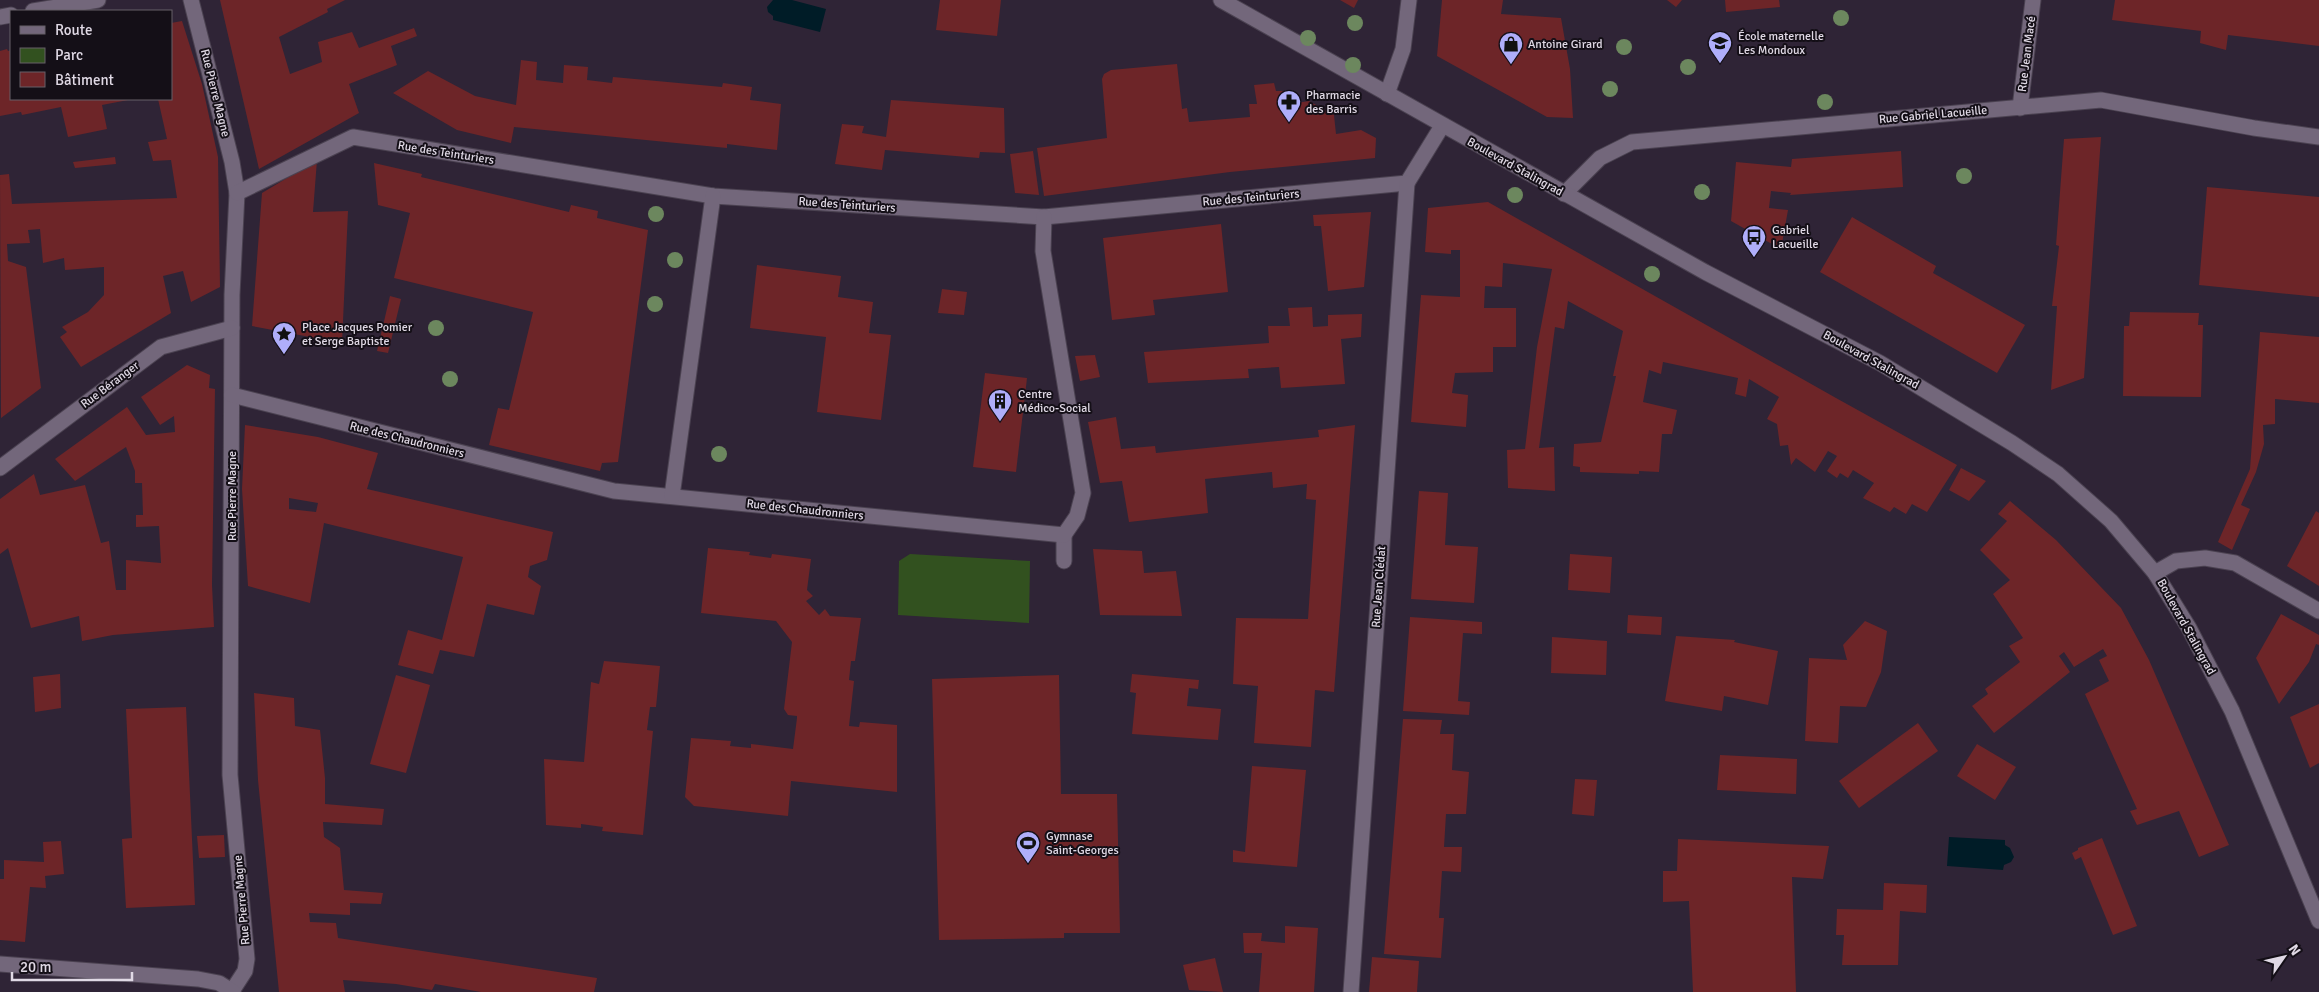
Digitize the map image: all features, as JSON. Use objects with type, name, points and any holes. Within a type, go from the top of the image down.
[{"type":"street","points":[[39,10],[98,0]]},
{"type":"street","name":"Rue Pierre Magne","points":[[191,0],[232,162],[237,193],[232,328],[230,775],[247,959],[245,971],[233,991]]},
{"type":"street","name":"Boulevard Stalingrad","points":[[1221,0],[1442,126],[1705,272],[1880,363],[2012,443],[2058,474],[2111,521],[2155,573],[2189,628],[2232,712],[2319,921]]},
{"type":"street","points":[[1387,94],[1403,49],[1409,0]]},
{"type":"street","name":"Rue Jean Macé","points":[[2020,108],[2033,0]]},
{"type":"street","name":"Rue Gabriel Lacueille","points":[[1564,194],[1600,158],[1632,142],[2101,100],[2254,128],[2319,136]]},
{"type":"street","points":[[1406,182],[1442,126]]},
{"type":"street","name":"Rue des Teinturiers","points":[[237,193],[353,137],[713,196],[1044,217],[1406,182]]},
{"type":"street","name":"Rue Jean Clédat","points":[[1350,992],[1406,182]]},
{"type":"street","points":[[672,496],[713,196]]},
{"type":"street","points":[[1044,217],[1043,251],[1083,493],[1077,516],[1064,535],[1064,561]]},
{"type":"street","name":"Rue Béranger","points":[[0,468],[161,347],[232,328]]},
{"type":"street","name":"Rue des Chaudronniers","points":[[232,396],[614,491],[1064,535]]},
{"type":"street","points":[[2155,573],[2176,561],[2205,558],[2235,563],[2319,610]]},
{"type":"street","points":[[0,964],[198,979],[219,983],[233,991]]},
{"type":"green space","points":[[910,554],[1030,561],[1029,623],[898,615],[899,561]]},
{"type":"water","points":[[773,0],[792,0],[826,9],[820,32],[773,20],[773,16],[768,12],[767,7]]},
{"type":"water","points":[[1949,837],[2005,840],[2005,845],[2010,848],[2014,857],[2011,862],[2004,865],[2003,870],[1947,866]]},
{"type":"building","points":[[220,0],[345,0],[327,9],[328,12],[279,37],[290,74],[322,62],[318,42],[352,32],[359,48],[414,28],[417,36],[391,46],[397,65],[349,84],[359,113],[259,169]]},
{"type":"building","points":[[940,0],[1001,0],[997,36],[936,30]]},
{"type":"building","points":[[1340,0],[1358,0],[1354,8]]},
{"type":"building","name":"Antoine Girard","points":[[1442,0],[1503,0],[1501,14],[1561,18],[1570,69],[1573,118],[1547,117],[1437,56]]},
{"type":"building","points":[[1667,0],[1682,0],[1676,7]]},
{"type":"building","points":[[1725,0],[1779,0],[1780,7],[1726,12]]},
{"type":"building","points":[[2115,0],[2319,0],[2319,46],[2228,35],[2226,50],[2200,43],[2201,31],[2112,20]]},
{"type":"building","points":[[182,21],[202,84],[218,157],[220,287],[191,302],[183,271],[163,276],[171,313],[81,367],[60,337],[67,332],[62,327],[88,312],[104,295],[104,267],[65,270],[64,258],[43,263],[40,229],[28,230],[30,243],[7,244],[8,261],[26,267],[41,388],[1,418],[0,175],[9,174],[12,204],[177,198],[171,160],[153,161],[148,142],[167,139],[158,100],[172,100],[172,23]]},
{"type":"building","points":[[7,49],[10,50],[10,100],[128,100],[102,105],[107,129],[68,137],[61,107],[22,115],[21,112],[0,116],[0,51]]},
{"type":"building","points":[[521,60],[537,62],[536,80],[563,83],[564,65],[588,67],[587,80],[612,83],[613,77],[722,87],[723,83],[752,87],[750,100],[781,104],[777,150],[727,144],[727,148],[514,127],[511,143],[457,130],[393,93],[428,71],[475,96],[516,105]]},
{"type":"building","points":[[1177,64],[1182,109],[1187,108],[1189,122],[1250,117],[1249,104],[1257,104],[1254,85],[1274,83],[1276,91],[1290,91],[1291,104],[1309,101],[1334,115],[1336,134],[1361,130],[1376,138],[1375,158],[1230,172],[1044,196],[1037,148],[1107,138],[1102,79],[1104,74],[1111,70]]},
{"type":"building","points":[[891,100],[1004,108],[1005,153],[980,152],[979,158],[885,150],[882,170],[835,164],[842,124],[864,126],[862,133],[886,137]]},
{"type":"building","points":[[2101,137],[2084,378],[2051,390],[2057,306],[2052,306],[2059,246],[2056,245],[2064,139]]},
{"type":"building","points":[[1033,151],[1039,195],[1015,193],[1010,154]]},
{"type":"building","points":[[1901,151],[1903,187],[1790,195],[1791,193],[1771,191],[1769,208],[1788,210],[1781,249],[1731,221],[1736,162],[1791,167],[1792,159]]},
{"type":"building","points":[[115,157],[116,164],[75,168],[73,162]]},
{"type":"building","points":[[317,160],[313,212],[348,211],[342,343],[252,326],[262,193]]},
{"type":"building","points":[[374,163],[422,174],[421,177],[569,212],[571,205],[598,211],[597,218],[648,230],[618,462],[602,463],[600,471],[489,445],[498,408],[509,410],[533,312],[394,278],[410,213],[378,205]]},
{"type":"building","points":[[2207,187],[2319,197],[2319,297],[2199,285]]},
{"type":"building","points":[[1488,202],[1957,465],[1927,512],[1912,504],[1906,514],[1894,507],[1890,512],[1863,498],[1874,483],[1853,470],[1848,478],[1840,473],[1837,478],[1827,471],[1837,456],[1828,451],[1815,472],[1796,458],[1791,465],[1788,445],[1780,446],[1777,424],[1767,419],[1779,397],[1749,379],[1746,397],[1735,394],[1738,378],[1663,362],[1661,374],[1649,370],[1643,402],[1677,410],[1672,434],[1662,434],[1659,472],[1639,471],[1639,474],[1580,472],[1580,467],[1573,466],[1574,444],[1601,442],[1616,376],[1613,376],[1623,331],[1568,301],[1564,329],[1555,327],[1539,448],[1554,447],[1555,491],[1508,488],[1507,450],[1525,449],[1537,347],[1552,269],[1503,263],[1502,287],[1485,286],[1484,308],[1516,308],[1516,347],[1493,347],[1493,372],[1455,373],[1452,393],[1468,395],[1466,427],[1411,422],[1421,295],[1460,297],[1460,250],[1451,250],[1451,254],[1425,252],[1428,208]]},
{"type":"building","points":[[1371,212],[1364,287],[1328,291],[1321,226],[1314,226],[1313,215]]},
{"type":"building","points":[[1852,217],[1936,266],[1933,273],[2025,325],[1997,373],[1820,272]]},
{"type":"building","points":[[1221,224],[1228,292],[1153,300],[1155,315],[1112,320],[1103,238]]},
{"type":"building","points":[[757,265],[841,276],[838,297],[873,302],[869,333],[891,335],[881,420],[817,412],[826,337],[750,328]]},
{"type":"building","points":[[942,289],[967,292],[964,315],[938,313]]},
{"type":"building","points":[[390,296],[401,299],[388,353],[377,351]]},
{"type":"building","points":[[1312,307],[1313,327],[1328,326],[1328,315],[1362,314],[1361,337],[1341,339],[1345,384],[1281,388],[1279,367],[1248,369],[1249,378],[1148,383],[1144,352],[1269,343],[1268,326],[1290,326],[1288,308]]},
{"type":"building","points":[[2130,312],[2199,313],[2198,325],[2203,325],[2201,397],[2123,396],[2124,326],[2129,326]]},
{"type":"building","points":[[2260,332],[2319,337],[2319,403],[2275,399],[2275,424],[2263,425],[2264,444],[2256,472],[2241,505],[2250,509],[2232,550],[2218,542],[2250,469]]},
{"type":"building","points":[[1095,355],[1100,377],[1080,381],[1075,356]]},
{"type":"building","points":[[187,365],[210,375],[209,388],[215,389],[212,585],[214,627],[113,635],[82,641],[79,616],[31,628],[8,548],[0,554],[0,499],[34,474],[40,495],[85,485],[101,543],[109,541],[116,590],[126,590],[126,560],[161,563],[159,526],[136,527],[136,515],[143,515],[142,483],[135,483],[135,471],[126,447],[75,481],[55,459],[127,407],[146,435],[175,432],[174,416],[160,425],[141,397]]},
{"type":"building","name":"Centre Médico-Social","points":[[985,373],[1027,378],[1016,472],[973,467]]},
{"type":"building","points":[[1116,417],[1121,449],[1155,446],[1156,453],[1319,437],[1318,430],[1355,425],[1334,692],[1315,690],[1311,747],[1254,743],[1258,686],[1233,684],[1236,618],[1308,619],[1316,500],[1306,499],[1307,484],[1273,488],[1272,472],[1205,479],[1208,513],[1129,522],[1122,481],[1100,483],[1088,422]]},
{"type":"building","points":[[245,425],[318,437],[378,453],[367,489],[553,532],[547,560],[530,566],[528,577],[541,586],[534,615],[487,604],[474,657],[440,650],[433,674],[398,665],[408,630],[442,640],[463,557],[324,523],[310,603],[248,586],[242,489]],"holes":[[[289,498],[318,503],[316,512],[289,509]]]},
{"type":"building","points":[[1961,468],[1986,481],[1969,501],[1949,490]]},
{"type":"building","points":[[1419,491],[1448,493],[1445,545],[1478,547],[1474,603],[1411,599]]},
{"type":"building","points":[[2010,501],[2056,540],[2121,608],[2149,660],[2229,845],[2199,857],[2179,811],[2137,825],[2130,811],[2137,809],[2085,694],[2109,681],[2099,660],[2107,656],[2103,649],[2074,667],[2064,652],[2059,656],[2070,672],[1994,733],[1972,706],[1988,694],[1985,689],[2020,662],[2009,646],[2023,638],[1993,594],[2010,580],[1980,550],[2007,521],[1998,514]]},
{"type":"building","points":[[2316,511],[2319,513],[2319,586],[2287,566]]},
{"type":"building","points":[[708,548],[750,552],[749,555],[771,558],[772,554],[811,559],[807,590],[813,596],[806,601],[819,615],[825,609],[830,616],[861,618],[855,661],[851,661],[849,680],[854,681],[849,726],[859,727],[860,722],[897,725],[897,792],[791,781],[788,816],[694,806],[685,797],[691,738],[731,741],[730,746],[751,748],[751,744],[793,749],[797,718],[797,716],[788,715],[784,709],[792,642],[776,621],[701,613]]},
{"type":"building","points":[[1093,549],[1142,551],[1144,573],[1176,571],[1182,616],[1100,615]]},
{"type":"building","points":[[1570,554],[1612,557],[1610,593],[1568,590]]},
{"type":"building","points":[[2281,614],[2319,635],[2319,645],[2316,644],[2309,662],[2279,704],[2256,658]]},
{"type":"building","points":[[1628,615],[1662,617],[1661,635],[1627,633]]},
{"type":"building","points":[[1410,617],[1482,622],[1482,634],[1463,633],[1458,701],[1470,702],[1469,715],[1403,711]]},
{"type":"building","points":[[1865,621],[1887,631],[1881,672],[1866,707],[1840,706],[1838,743],[1805,741],[1809,658],[1847,660],[1843,645]]},
{"type":"building","points":[[1676,636],[1735,640],[1734,642],[1778,651],[1768,705],[1724,696],[1722,711],[1665,701]]},
{"type":"building","points":[[1552,637],[1607,641],[1606,675],[1551,673]]},
{"type":"building","points":[[604,661],[660,666],[656,707],[650,707],[647,730],[653,731],[643,835],[602,831],[603,827],[581,824],[581,828],[546,825],[544,759],[584,762],[591,682],[599,684]]},
{"type":"building","points":[[60,674],[61,708],[35,712],[33,677]]},
{"type":"building","points":[[1132,674],[1199,680],[1198,689],[1189,688],[1187,706],[1221,709],[1218,740],[1132,734],[1136,693],[1130,692]]},
{"type":"building","points":[[396,675],[430,685],[406,773],[370,764]]},
{"type":"building","name":"Gymnase Saint-Georges","points":[[1059,675],[1061,794],[1117,794],[1120,933],[1064,933],[1064,938],[939,940],[932,679]]},
{"type":"building","points":[[254,693],[294,698],[295,726],[320,730],[325,778],[325,804],[384,809],[382,825],[323,822],[324,837],[340,848],[344,890],[383,893],[381,904],[350,903],[350,915],[309,913],[310,922],[336,923],[338,938],[597,978],[594,992],[481,992],[435,984],[432,990],[396,984],[343,980],[345,992],[279,992],[258,780]]},
{"type":"building","points":[[2319,704],[2319,763],[2310,768],[2290,717]]},
{"type":"building","points":[[186,707],[195,905],[126,908],[122,839],[132,838],[126,709]]},
{"type":"building","points":[[1403,719],[1442,720],[1440,734],[1454,734],[1452,770],[1469,772],[1466,814],[1446,814],[1444,847],[1462,847],[1461,872],[1442,871],[1439,918],[1444,918],[1441,958],[1384,954]]},
{"type":"building","points":[[1918,723],[1938,751],[1859,808],[1839,781]]},
{"type":"building","points":[[1977,744],[2016,767],[1995,800],[1957,776]]},
{"type":"building","points":[[1720,755],[1797,759],[1796,794],[1717,790]]},
{"type":"building","points":[[1252,766],[1306,770],[1297,867],[1233,862],[1233,850],[1245,852]]},
{"type":"building","points":[[1575,779],[1597,780],[1594,816],[1572,814]]},
{"type":"building","points":[[224,835],[225,857],[199,858],[197,836]]},
{"type":"building","points":[[2102,838],[2137,926],[2113,935],[2081,857],[2075,860],[2072,853],[2078,850],[2078,848]]},
{"type":"building","points":[[1678,839],[1829,846],[1823,879],[1792,877],[1796,992],[1693,992],[1689,901],[1663,902],[1663,871],[1677,871]]},
{"type":"building","points":[[61,841],[64,874],[45,876],[46,888],[30,887],[25,942],[0,940],[0,879],[4,879],[4,860],[44,862],[43,842]]},
{"type":"building","points":[[1884,883],[1927,885],[1926,913],[1900,911],[1898,965],[1842,965],[1844,935],[1836,935],[1837,909],[1883,910]]},
{"type":"building","points":[[1285,926],[1318,928],[1314,992],[1259,992],[1262,953],[1244,953],[1243,933],[1262,933],[1261,941],[1285,943]]},
{"type":"building","points":[[1372,957],[1419,961],[1417,992],[1369,992]]},
{"type":"building","points":[[1215,958],[1223,992],[1189,990],[1183,965]]},
{"type":"place","name":"École maternelle Les Mondoux","points":[[1720,64]]},
{"type":"place","name":"Antoine Girard","points":[[1511,65]]},
{"type":"place","name":"Pharmacie des Barris","points":[[1289,123]]},
{"type":"place","name":"Gabriel Lacueille","points":[[1754,258]]},
{"type":"place","name":"Place Jacques Pomier et Serge Baptiste","points":[[284,355]]},
{"type":"place","name":"Centre Médico-Social","points":[[1000,422]]},
{"type":"place","name":"Gymnase Saint-Georges","points":[[1028,864]]}]
